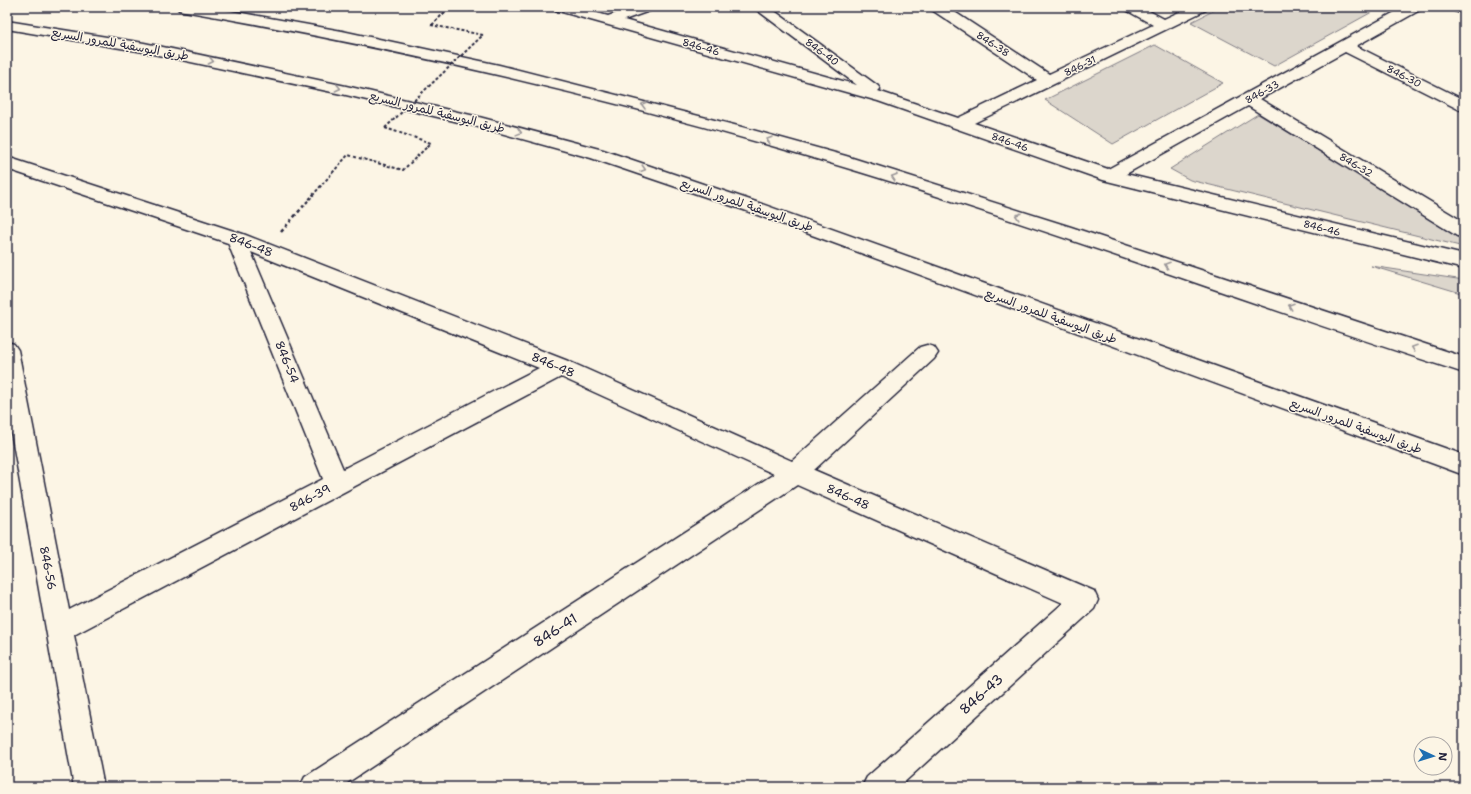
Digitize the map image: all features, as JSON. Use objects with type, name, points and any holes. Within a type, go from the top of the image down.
[{"type":"main road","points":[[184,7],[315,30],[421,52],[592,92],[813,152],[1055,227],[1464,365]]},
{"type":"main road","points":[[247,7],[315,30]]},
{"type":"main road","name":"846-46","points":[[560,7],[884,98],[1109,176],[1464,262]]},
{"type":"main road","points":[[608,21],[647,7]]},
{"type":"main road","name":"846-40","points":[[760,7],[884,98]]},
{"type":"main road","name":"846-38","points":[[937,7],[1049,81]]},
{"type":"main road","points":[[1131,7],[1164,25]]},
{"type":"main road","name":"846-31","points":[[959,124],[1201,7]]},
{"type":"main road","name":"846-33","points":[[1109,176],[1415,7]]},
{"type":"main road","points":[[1457,7],[1464,10]]},
{"type":"main road","name":"طريق اليوسفية للمرور السريع","points":[[7,25],[112,41],[203,59],[457,116],[547,140],[646,170],[750,206],[1464,465]]},
{"type":"main road","name":"846-30","points":[[1344,46],[1464,106]]},
{"type":"main road","points":[[1447,98],[1464,88]]},
{"type":"main road","name":"846-32","points":[[1248,99],[1464,231]]},
{"type":"main road","name":"846-48","points":[[7,163],[236,239],[560,367],[795,473],[1085,600]]},
{"type":"main road","name":"846-54","points":[[236,239],[337,484]]},
{"type":"main road","name":"846-56","points":[[7,350],[89,787]]},
{"type":"main road","name":"846-41","points":[[315,787],[795,473],[927,353]]},
{"type":"main road","points":[[1435,355],[1464,360]]},
{"type":"main road","name":"846-39","points":[[59,629],[560,367]]},
{"type":"main road","name":"846-43","points":[[877,787],[1085,600]]},
{"type":"path","points":[[265,250],[348,155],[403,170],[431,143],[386,128],[483,35],[431,25],[450,7]]},
{"type":"shaded area","points":[[1221,7],[1381,7],[1274,66],[1191,22]]},
{"type":"shaded area","points":[[1155,45],[1223,83],[1113,144],[1045,100]]},
{"type":"shaded area","points":[[1258,114],[1464,239],[1464,247],[1190,180],[1170,169]]},
{"type":"shaded area","points":[[1371,266],[1464,280],[1464,294]]}]
